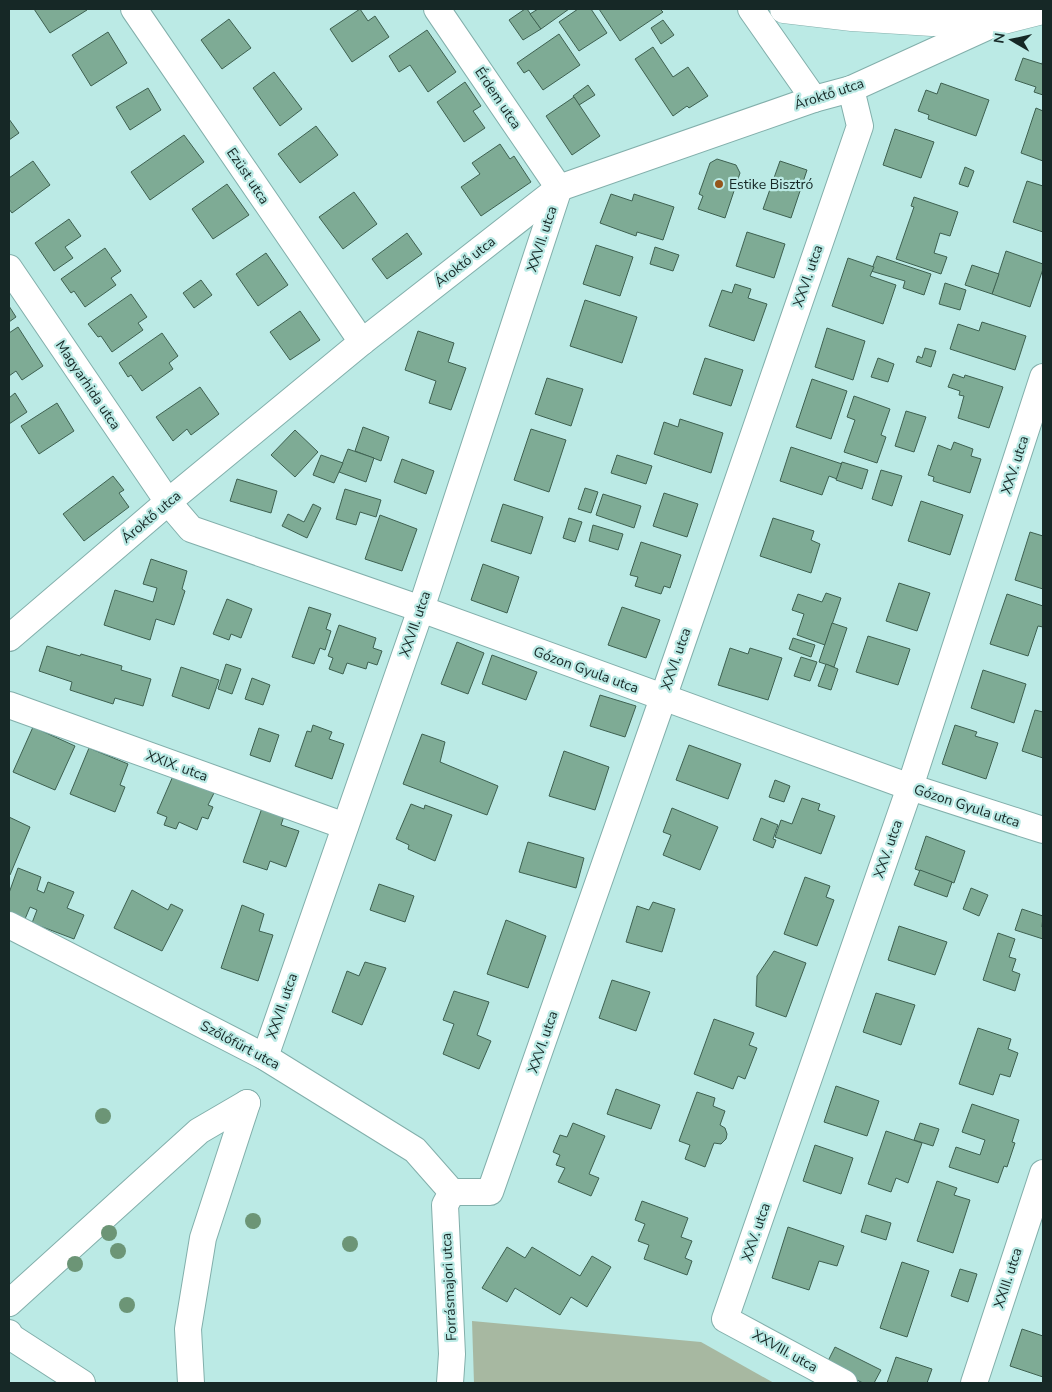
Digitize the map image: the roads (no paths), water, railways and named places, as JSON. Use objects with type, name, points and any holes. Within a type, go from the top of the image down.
[{"type":"street","name":"Ezüst utca","points":[[134,9],[362,342]]},
{"type":"street","name":"Érdem utca","points":[[437,9],[559,188]]},
{"type":"street","points":[[750,9],[814,99]]},
{"type":"street","points":[[784,9],[852,17],[932,22],[1000,21],[1043,10]]},
{"type":"street","name":"Ároktő utca","points":[[9,638],[168,502],[362,342],[559,188],[814,99],[851,89],[1000,21]]},
{"type":"street","name":"XXVI. utca","points":[[452,1192],[490,1192],[860,126],[851,89]]},
{"type":"street","name":"XXVII. utca","points":[[265,1057],[421,609],[559,188]]},
{"type":"street","name":"Magyarhida utca","points":[[9,268],[168,502]]},
{"type":"street","name":"XXV. utca","points":[[725,1319],[910,787],[1043,377]]},
{"type":"street","name":"Gózon Gyula utca","points":[[168,502],[191,529],[421,609],[910,787],[1043,830]]},
{"type":"street","name":"XXIX. utca","points":[[9,705],[344,826]]},
{"type":"street","name":"Szőlőfürt utca","points":[[9,925],[265,1057],[415,1150],[452,1192]]},
{"type":"street","points":[[9,1303],[199,1131],[246,1103],[204,1238],[188,1328],[191,1383]]},
{"type":"street","name":"XXIII. utca","points":[[974,1383],[1043,1172]]},
{"type":"street","name":"Forrásmajori utca","points":[[450,1383],[452,1354],[445,1205],[452,1192]]},
{"type":"street","name":"XXVIII. utca","points":[[725,1319],[844,1383]]},
{"type":"street","points":[[9,1333],[11,1337],[82,1383]]},
{"type":"place","name":"Estike Bisztró","points":[[719,184]]}]
